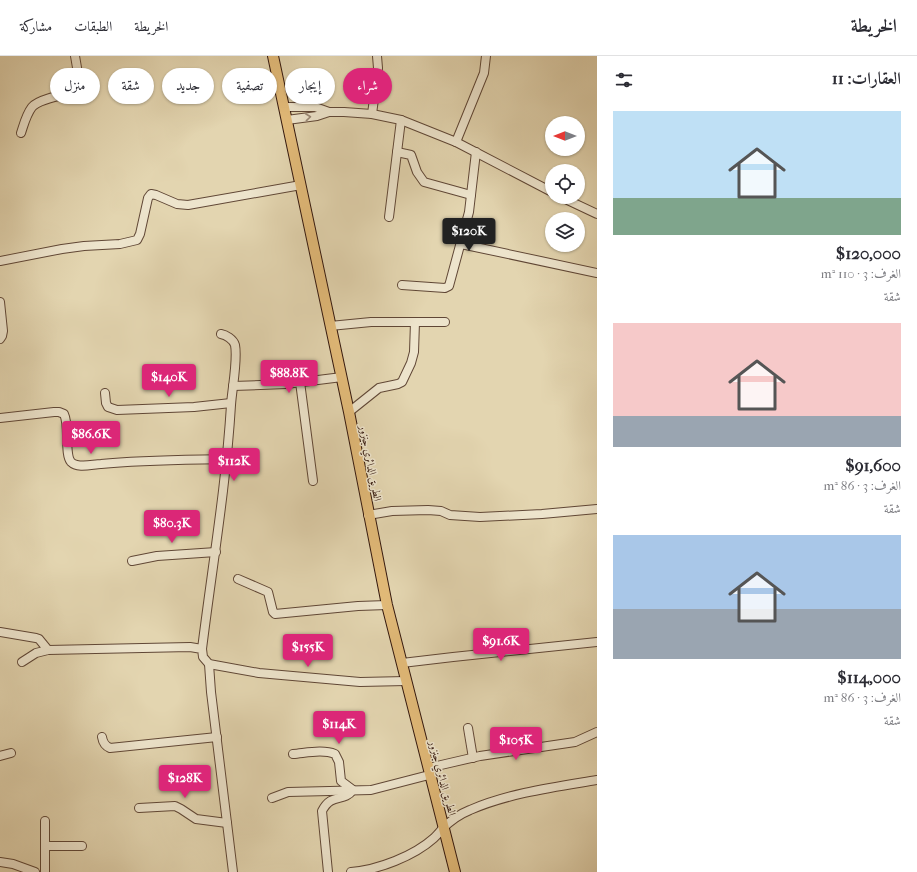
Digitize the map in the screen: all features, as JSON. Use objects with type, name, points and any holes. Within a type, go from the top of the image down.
[{"type":"main road","name":"الطريق الدائري جنزور","points":[[273,56],[342,377],[368,515],[387,605],[428,772],[455,872]]},
{"type":"street","points":[[21,133],[30,111],[39,101],[77,92],[80,86],[80,79],[75,56]]},
{"type":"street","points":[[372,114],[378,68],[377,56]]},
{"type":"street","points":[[456,142],[484,73],[486,56]]},
{"type":"street","points":[[284,107],[315,107],[329,112]]},
{"type":"street","points":[[287,120],[317,116],[329,112],[372,114],[401,120],[456,142],[545,188]]},
{"type":"street","points":[[389,217],[401,120]]},
{"type":"street","points":[[397,152],[411,155],[417,172],[424,182],[471,195]]},
{"type":"street","points":[[402,285],[448,288],[469,212],[476,152]]},
{"type":"street","points":[[0,261],[62,249],[120,244],[137,240],[140,234],[148,198],[151,194],[177,204],[188,205],[301,184]]},
{"type":"street","points":[[576,204],[597,214]]},
{"type":"street","points":[[461,244],[597,273]]},
{"type":"street","points":[[0,302],[3,332],[0,339]]},
{"type":"street","points":[[330,326],[371,322],[445,322]]},
{"type":"street","points":[[349,412],[379,388],[402,382],[411,363],[414,352],[415,322]]},
{"type":"street","points":[[221,334],[231,339],[235,346],[233,386],[227,459],[216,552],[202,649],[203,657],[209,664],[211,692],[233,872]]},
{"type":"street","points":[[233,386],[286,384],[342,377]]},
{"type":"street","points":[[300,382],[313,481]]},
{"type":"street","points":[[105,393],[108,407],[117,410],[194,407],[231,403]]},
{"type":"street","points":[[0,418],[54,412],[64,414],[69,457],[73,463],[79,466],[136,461],[227,459]]},
{"type":"street","points":[[368,515],[392,511],[428,510],[441,511],[450,515],[496,516],[597,510]]},
{"type":"street","points":[[132,561],[157,556],[216,552]]},
{"type":"street","points":[[238,579],[268,592],[273,612],[275,614],[358,606],[387,605]]},
{"type":"street","points":[[0,632],[39,639],[48,650]]},
{"type":"street","points":[[402,663],[453,656],[597,642]]},
{"type":"street","points":[[22,662],[36,653],[48,650],[155,647],[190,647],[202,649]]},
{"type":"street","points":[[209,664],[273,675],[338,681],[406,681]]},
{"type":"street","points":[[468,728],[473,758]]},
{"type":"street","points":[[272,798],[288,792],[371,790],[381,788],[473,758],[572,743],[597,732]]},
{"type":"street","points":[[102,737],[106,747],[110,748],[217,737]]},
{"type":"street","points":[[293,754],[331,752],[335,754],[339,762],[341,781],[349,785],[353,790]]},
{"type":"street","points":[[0,756],[11,753]]},
{"type":"street","points":[[357,872],[385,866],[421,847],[435,838],[443,828],[469,810],[513,796],[597,780]]},
{"type":"street","points":[[328,872],[322,811],[326,803],[333,799],[349,795],[353,790]]},
{"type":"street","points":[[139,808],[175,806],[181,808],[196,819],[227,823]]},
{"type":"street","points":[[45,821],[45,872]]},
{"type":"street","points":[[45,846],[82,846]]},
{"type":"street","points":[[0,862],[13,864],[35,872]]}]
